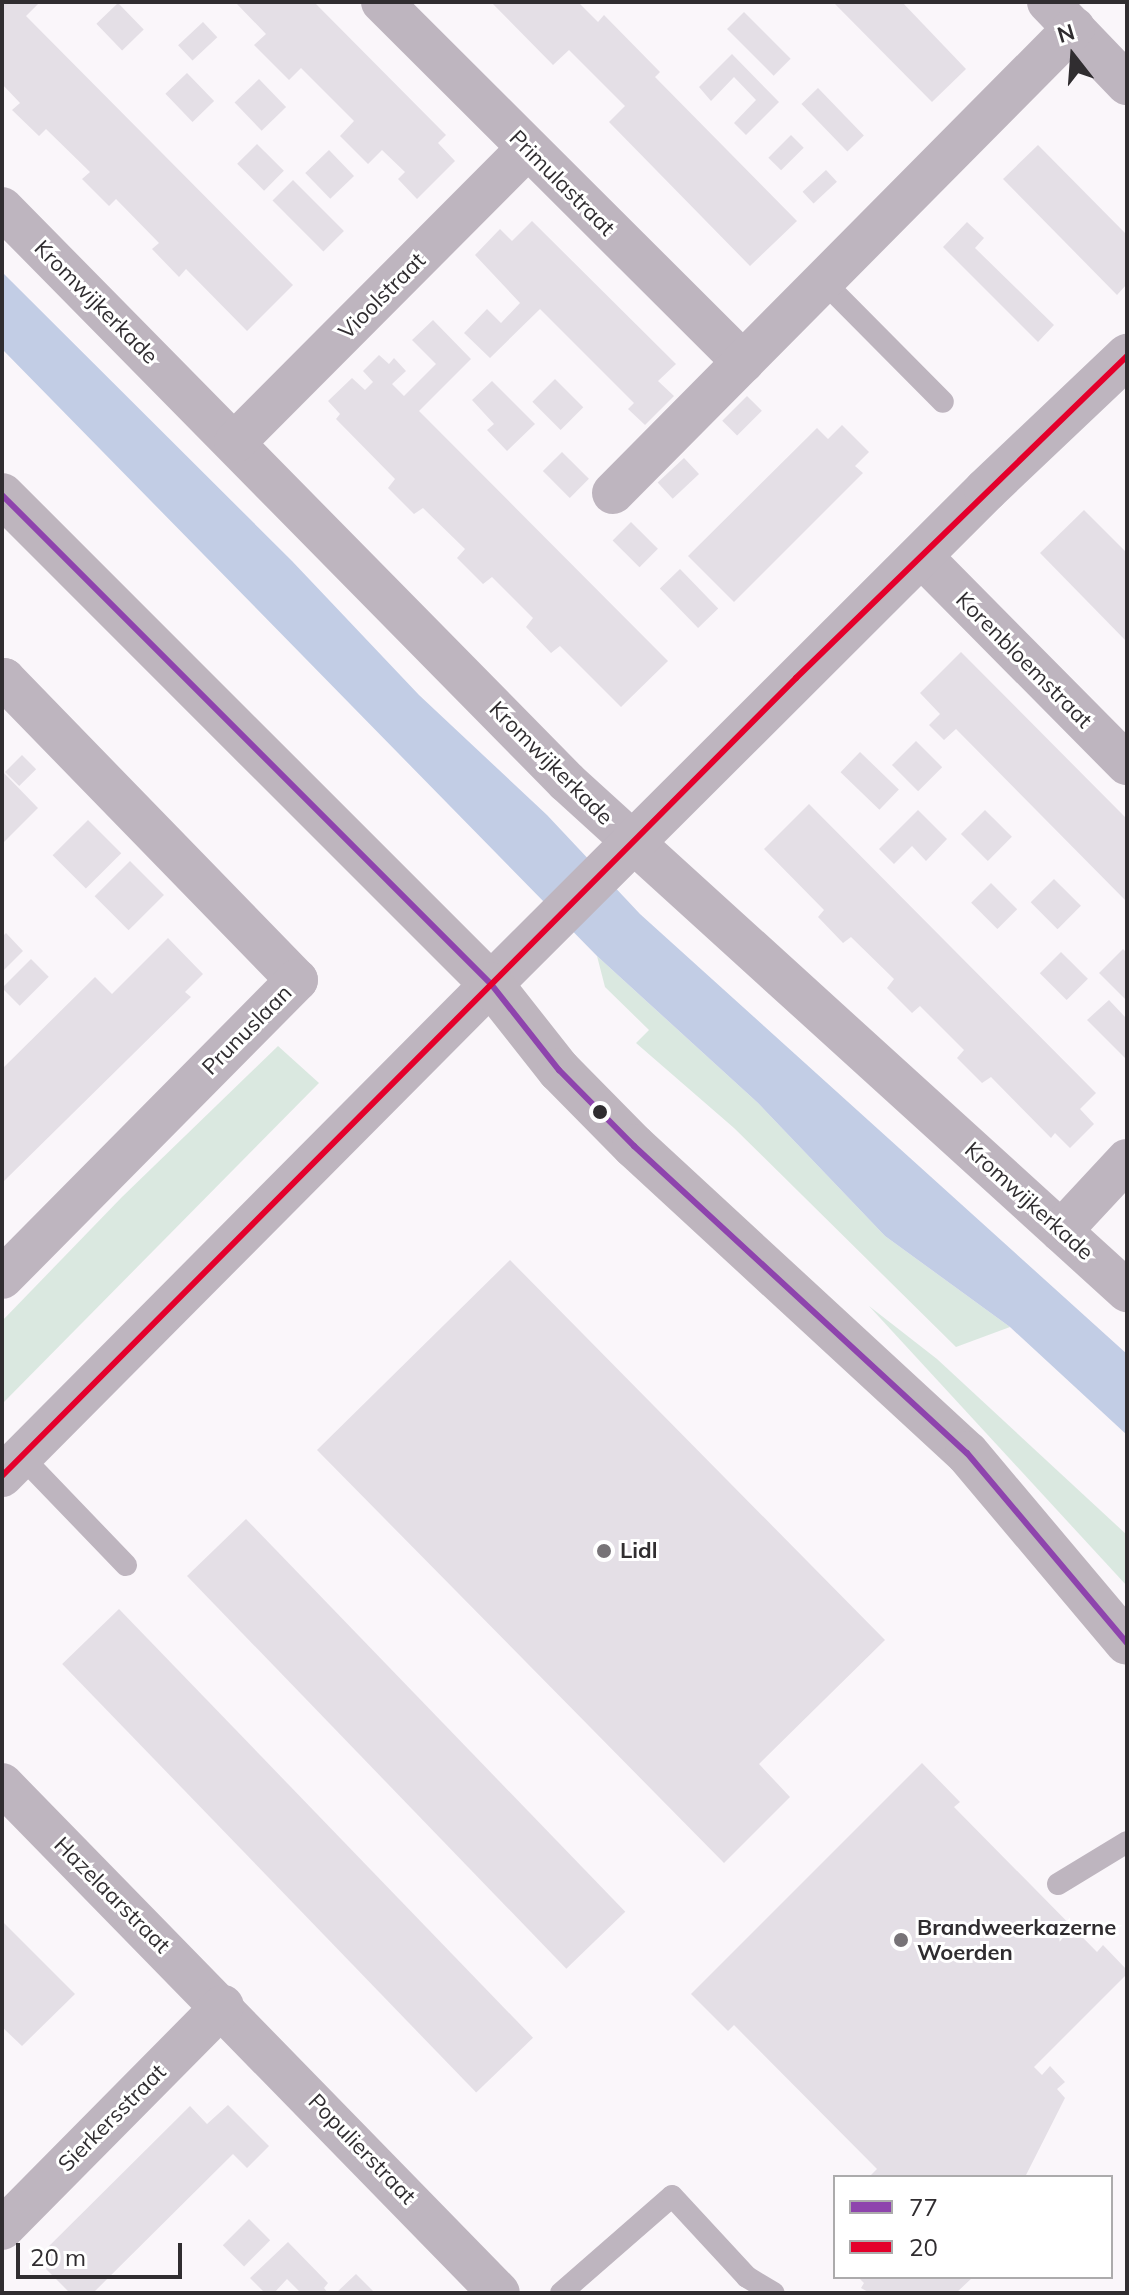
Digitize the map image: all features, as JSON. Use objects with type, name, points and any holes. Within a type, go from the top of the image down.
[{"type":"main road","points":[[2,495],[491,984],[559,1070],[634,1146],[967,1453],[1127,1643]]},
{"type":"main road","points":[[1082,1592],[1127,1665]]},
{"type":"street","name":"Primulastraat","points":[[382,2],[743,362]]},
{"type":"street","points":[[613,493],[823,281],[1061,15],[1127,84]]},
{"type":"street","name":"Vioolstraat","points":[[235,442],[527,149]]},
{"type":"street","name":"Kromwijkerkade","points":[[2,208],[567,782],[623,854],[1127,1291]]},
{"type":"street","points":[[12,1466],[491,984],[921,556],[1127,356]]},
{"type":"street","name":"Korenbloemstraat","points":[[921,556],[1127,764]]},
{"type":"street","name":"Prunuslaan","points":[[2,1278],[297,980],[3,679]]},
{"type":"street","points":[[1061,1231],[1127,1160]]},
{"type":"street","name":"Hazelaarstraat","points":[[2,1784],[223,2006]]},
{"type":"street","name":"Sierkersstraat","points":[[2,2229],[223,2006]]},
{"type":"street","name":"Populierstraat","points":[[223,2006],[499,2293]]},
{"type":"lane","points":[[823,281],[943,402]]},
{"type":"lane","points":[[12,1466],[126,1565]]},
{"type":"lane","points":[[1058,1884],[1127,1842]]},
{"type":"lane","points":[[561,2293],[672,2196],[747,2277],[774,2293]]},
{"type":"shaded area","points":[[597,956],[758,1103],[885,1236],[1010,1327],[956,1347],[734,1128],[636,1043],[649,1030],[605,987]]},
{"type":"shaded area","points":[[278,1046],[319,1083],[2,1404],[2,1321],[122,1197]]},
{"type":"shaded area","points":[[869,1306],[937,1359],[1127,1535],[1127,1586]]},
{"type":"water","points":[[2,272],[292,561],[419,695],[547,815],[640,914],[1127,1354],[1127,1435],[1010,1327],[885,1236],[758,1103],[597,956],[2,349]]},
{"type":"building","points":[[2,2],[40,2],[26,16],[293,285],[247,331],[186,269],[179,277],[152,249],[159,243],[116,199],[109,206],[82,179],[90,172],[46,129],[39,136],[12,110],[20,103],[2,84]]},
{"type":"building","points":[[235,2],[314,2],[446,135],[438,143],[455,161],[417,199],[398,179],[405,172],[382,150],[368,164],[340,136],[354,121],[301,68],[289,80],[254,45],[266,34]]},
{"type":"building","points":[[491,2],[578,2],[598,22],[604,15],[660,72],[655,77],[797,221],[750,266],[609,122],[625,106],[569,50],[553,65]]},
{"type":"building","points":[[833,2],[902,2],[966,69],[932,102]]},
{"type":"building","points":[[118,3],[144,30],[122,50],[96,24]]},
{"type":"building","points":[[744,12],[791,59],[774,76],[727,29]]},
{"type":"building","points":[[203,22],[217,37],[192,61],[178,45]]},
{"type":"building","points":[[732,54],[779,102],[746,135],[734,123],[756,100],[734,77],[711,101],[699,87]]},
{"type":"building","points":[[187,73],[214,101],[193,122],[165,94]]},
{"type":"building","points":[[259,79],[286,107],[262,131],[235,103]]},
{"type":"building","points":[[818,88],[864,135],[847,151],[801,104]]},
{"type":"building","points":[[791,135],[804,148],[781,170],[768,158]]},
{"type":"building","points":[[257,144],[284,171],[264,191],[237,164]]},
{"type":"building","points":[[1038,145],[1127,235],[1127,284],[1117,295],[1003,179]]},
{"type":"building","points":[[329,150],[354,176],[330,199],[305,173]]},
{"type":"building","points":[[826,170],[837,182],[814,204],[803,192]]},
{"type":"building","points":[[293,180],[344,231],[323,251],[272,201]]},
{"type":"building","points":[[532,221],[676,364],[658,381],[674,396],[645,425],[628,409],[634,403],[540,309],[490,358],[464,333],[487,309],[501,323],[520,303],[475,255],[500,229],[512,241]]},
{"type":"building","points":[[967,222],[984,238],[975,248],[1054,325],[1038,342],[943,247]]},
{"type":"building","points":[[433,320],[471,359],[419,411],[668,661],[621,707],[560,646],[551,653],[526,627],[533,618],[492,577],[483,584],[457,558],[465,549],[423,508],[414,514],[388,488],[395,479],[336,419],[340,414],[328,401],[352,378],[365,390],[373,382],[363,371],[379,355],[389,364],[394,358],[406,371],[392,384],[404,396],[436,364],[412,340]]},
{"type":"building","points":[[555,379],[583,407],[561,430],[532,402]]},
{"type":"building","points":[[492,381],[535,424],[507,451],[487,430],[494,424],[472,400]]},
{"type":"building","points":[[747,396],[762,411],[737,436],[722,421]]},
{"type":"building","points":[[842,425],[869,452],[855,466],[863,473],[734,602],[688,556],[817,428],[828,439]]},
{"type":"building","points":[[562,452],[589,479],[570,498],[543,471]]},
{"type":"building","points":[[684,458],[699,474],[673,499],[658,483]]},
{"type":"building","points":[[1084,510],[1127,553],[1127,642],[1040,553]]},
{"type":"building","points":[[631,522],[658,549],[639,567],[613,540]]},
{"type":"building","points":[[680,569],[718,609],[698,628],[660,588]]},
{"type":"building","points":[[961,652],[1127,819],[1127,902],[956,729],[944,740],[929,725],[940,714],[920,693]]},
{"type":"building","points":[[916,741],[942,767],[918,791],[892,765]]},
{"type":"building","points":[[860,752],[899,790],[879,810],[841,772]]},
{"type":"building","points":[[22,755],[36,769],[19,786],[5,772]]},
{"type":"building","points":[[2,771],[38,808],[2,844]]},
{"type":"building","points":[[809,804],[1096,1093],[1080,1109],[1094,1124],[1070,1148],[1055,1133],[1051,1138],[991,1077],[982,1083],[957,1058],[964,1050],[920,1006],[912,1013],[887,988],[894,979],[851,937],[843,943],[818,917],[824,910],[764,849]]},
{"type":"building","points":[[918,810],[947,839],[926,861],[912,846],[894,864],[879,849]]},
{"type":"building","points":[[985,810],[1012,837],[988,861],[961,834]]},
{"type":"building","points":[[88,820],[121,853],[86,889],[53,855]]},
{"type":"building","points":[[130,861],[164,895],[129,930],[95,896]]},
{"type":"building","points":[[1054,879],[1081,906],[1058,929],[1031,902]]},
{"type":"building","points":[[991,883],[1017,909],[997,929],[971,903]]},
{"type":"building","points":[[6,933],[23,951],[2,972],[2,937]]},
{"type":"building","points":[[168,938],[203,974],[185,992],[191,997],[2,1183],[2,1069],[95,977],[112,994]]},
{"type":"building","points":[[1123,949],[1127,953],[1125,999],[1099,973]]},
{"type":"building","points":[[1061,952],[1088,979],[1067,1000],[1040,973]]},
{"type":"building","points":[[31,959],[49,977],[20,1006],[2,988]]},
{"type":"building","points":[[1109,1000],[1127,1019],[1127,1060],[1087,1020]]},
{"type":"building","points":[[510,1260],[885,1640],[759,1764],[790,1797],[724,1863],[317,1450]]},
{"type":"building","points":[[246,1519],[625,1912],[566,1969],[187,1576]]},
{"type":"building","points":[[119,1609],[533,2038],[476,2093],[62,1664]]},
{"type":"building","points":[[922,1763],[960,1802],[954,1807],[1097,1952],[1103,1945],[1127,1970],[1127,1974],[1034,2067],[1042,2075],[1050,2066],[1065,2082],[1057,2089],[1065,2098],[1026,2175],[871,2175],[877,2169],[734,2025],[728,2031],[691,1994]]},
{"type":"building","points":[[2,1921],[75,1994],[22,2046],[2,2027]]},
{"type":"building","points":[[228,2105],[269,2146],[247,2168],[233,2154],[93,2293],[70,2293],[36,2259],[190,2106],[207,2124]]},
{"type":"building","points":[[249,2219],[270,2240],[244,2266],[223,2245]]},
{"type":"building","points":[[288,2242],[328,2283],[324,2288],[328,2293],[301,2293],[287,2279],[274,2293],[265,2293],[250,2278]]},
{"type":"building","points":[[356,2274],[375,2293],[336,2293]]},
{"type":"building","points":[[860,2279],[971,2279],[956,2293],[870,2293],[861,2288],[864,2283]]},
{"type":"transit line","name":"20","points":[[2,1476],[796,678],[1127,356]]},
{"type":"transit line","name":"77","points":[[2,495],[491,984],[559,1070],[634,1146],[967,1453],[1127,1643]]},
{"type":"place","name":"Lidl","points":[[604,1551]]},
{"type":"place","name":"Brandweerkazerne Woerden","points":[[901,1940]]}]
